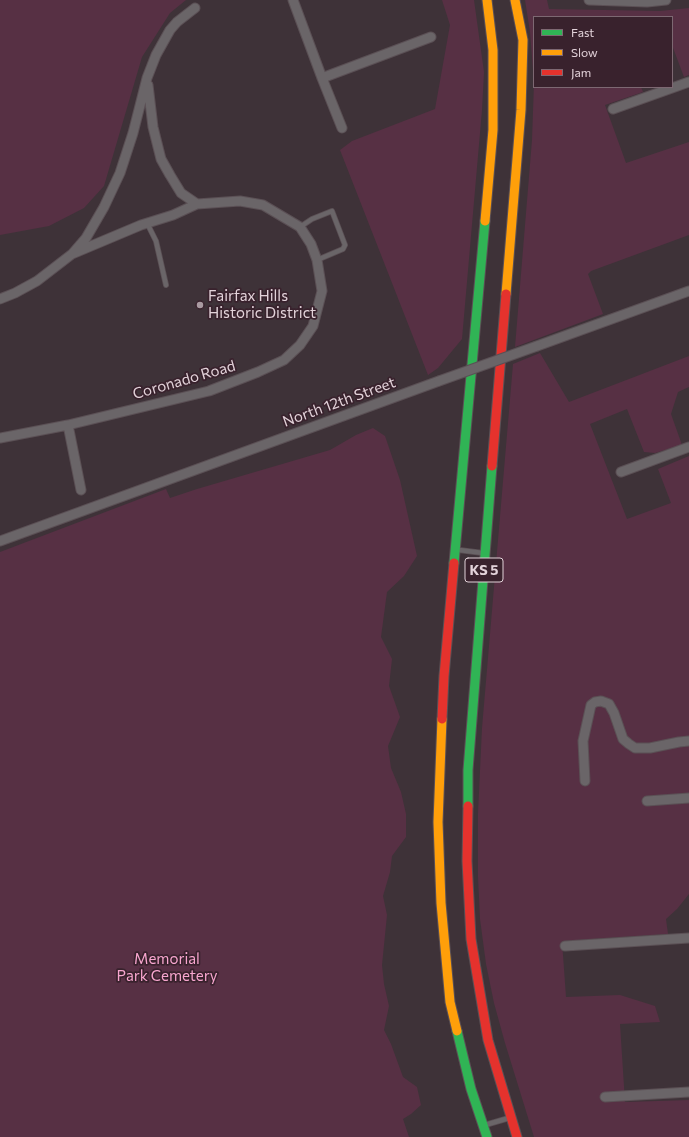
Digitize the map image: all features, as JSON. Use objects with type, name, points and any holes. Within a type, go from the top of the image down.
[{"type":"highway","name":"KS 5","points":[[487,0],[493,50],[493,130],[444,676],[438,822],[441,903],[450,1002],[471,1089],[487,1137]]},
{"type":"highway","name":"KS 5","points":[[515,0],[523,40],[522,110],[468,770],[467,862],[472,947],[488,1040],[510,1118],[517,1137]]},
{"type":"street","points":[[293,0],[342,128]]},
{"type":"street","points":[[589,0],[647,2],[666,0]]},
{"type":"street","points":[[0,299],[37,281],[72,254],[86,238],[104,207],[120,172],[133,133],[147,78],[156,55],[170,30],[177,22],[195,8]]},
{"type":"street","points":[[322,78],[431,37]]},
{"type":"street","points":[[147,78],[153,128],[161,159],[181,193],[197,204]]},
{"type":"street","points":[[673,88],[689,82]]},
{"type":"street","points":[[612,109],[672,88]]},
{"type":"street","name":"Coronado Road","points":[[0,438],[68,425],[209,391],[284,360],[300,344],[313,326],[322,291],[317,260],[311,244],[300,227],[263,204],[240,201],[197,204]]},
{"type":"street","points":[[72,254],[147,223],[173,215],[197,204]]},
{"type":"street","name":"North 12th Street","points":[[0,541],[689,291]]},
{"type":"street","points":[[68,425],[81,490]]},
{"type":"street","points":[[621,472],[689,447]]},
{"type":"street","points":[[585,781],[583,741],[591,705],[595,702],[601,701],[609,704],[614,713],[623,739],[635,748],[650,748],[679,742],[689,742]]},
{"type":"street","points":[[647,801],[689,798]]},
{"type":"street","points":[[565,946],[689,938]]},
{"type":"street","points":[[605,1097],[689,1092]]},
{"type":"lane","points":[[300,227],[312,219],[332,211],[345,245],[343,249],[317,260]]},
{"type":"lane","points":[[147,223],[156,241],[166,285]]},
{"type":"lane","points":[[455,550],[485,553]]},
{"type":"lane","points":[[483,1126],[510,1118]]},
{"type":"green space","points":[[0,0],[186,0],[170,13],[142,57],[104,186],[84,208],[49,226],[0,235]]},
{"type":"green space","points":[[442,0],[474,0],[484,72],[462,339],[438,368],[428,375],[340,150],[352,141],[435,109],[450,25]]},
{"type":"green space","points":[[525,0],[547,0],[549,9],[660,11],[689,8],[689,75],[684,77],[673,48],[673,16],[533,16],[533,70],[530,32]]},
{"type":"green space","points":[[534,88],[641,88],[643,92],[605,105],[626,163],[689,142],[689,235],[591,271],[588,274],[603,314],[515,347],[532,140]]},
{"type":"green space","points":[[540,353],[569,402],[689,356],[689,387],[678,392],[671,414],[682,445],[655,453],[644,452],[627,409],[590,424],[627,519],[671,503],[658,469],[689,456],[689,894],[677,909],[666,919],[668,934],[562,941],[566,997],[620,995],[655,1006],[660,1022],[620,1024],[625,1102],[689,1100],[689,1137],[534,1137],[505,1043],[494,1003],[486,964],[480,919],[478,877],[478,813],[482,728],[513,364]]},
{"type":"green space","name":"Memorial Park Cemetery","points":[[373,428],[385,436],[400,480],[417,556],[404,576],[387,592],[381,637],[392,659],[389,686],[400,717],[388,746],[391,768],[401,792],[406,814],[406,837],[392,856],[390,872],[383,896],[387,915],[382,965],[384,984],[389,1006],[384,1030],[391,1044],[403,1077],[417,1087],[421,1105],[403,1119],[409,1137],[0,1137],[0,552],[166,489],[170,498],[330,450],[356,435]]},
{"type":"traffic: fast","points":[[454,563],[485,221]]},
{"type":"traffic: fast","points":[[468,806],[468,770],[492,466]]},
{"type":"traffic: fast","points":[[457,1031],[471,1089],[487,1137]]},
{"type":"traffic: slow","points":[[485,221],[493,130],[493,50],[487,0]]},
{"type":"traffic: slow","points":[[506,294],[521,110],[523,40],[515,0]]},
{"type":"traffic: slow","points":[[442,719],[438,822],[441,903],[450,1002],[457,1031]]},
{"type":"traffic: jam","points":[[492,466],[506,294]]},
{"type":"traffic: jam","points":[[442,719],[444,676],[454,563]]},
{"type":"traffic: jam","points":[[468,806],[467,861],[471,939],[488,1040],[517,1137]]},
{"type":"place","name":"Fairfax Hills Historic District","points":[[200,305]]}]
